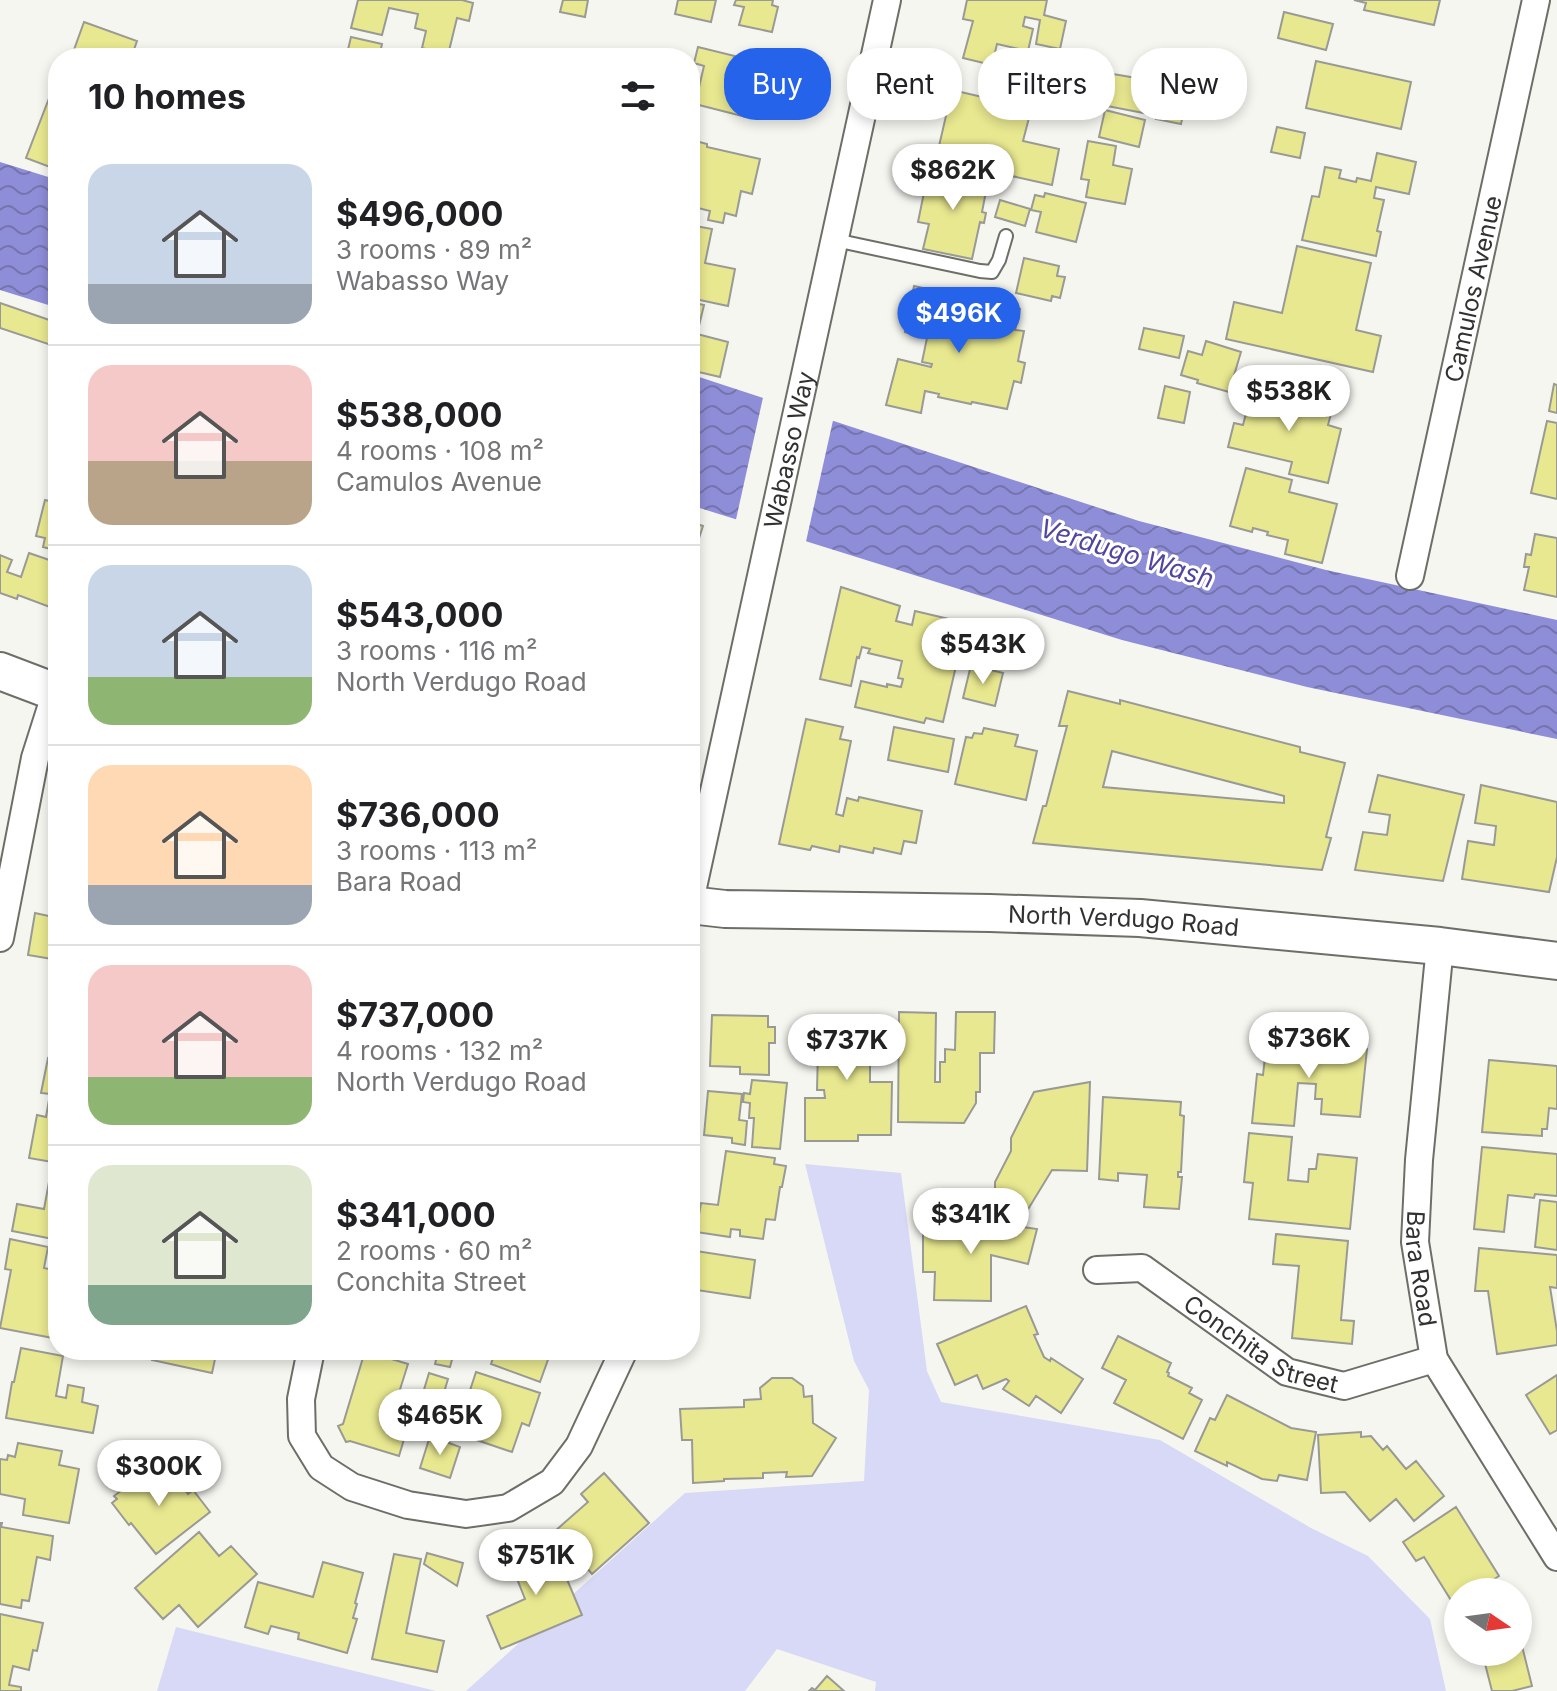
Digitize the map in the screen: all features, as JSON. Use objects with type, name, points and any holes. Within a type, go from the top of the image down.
[{"type":"main road","points":[[0,671],[48,689]]},
{"type":"main road","name":"North Verdugo Road","points":[[700,905],[725,909],[1140,918],[1440,946],[1557,961]]},
{"type":"street","name":"Wabasso Way","points":[[700,857],[887,0]]},
{"type":"street","name":"Camulos Avenue","points":[[1410,576],[1536,0]]},
{"type":"street","points":[[0,938],[35,758],[48,719]]},
{"type":"street","name":"Bara Road","points":[[1440,946],[1419,1160],[1415,1242],[1434,1359],[1557,1557]]},
{"type":"street","name":"Conchita Street","points":[[1097,1270],[1142,1268],[1287,1372],[1344,1386],[1434,1359]]},
{"type":"street","points":[[309,1360],[301,1399],[302,1436],[321,1467],[352,1487],[408,1505],[466,1514],[508,1508],[552,1482],[579,1446],[619,1360]]},
{"type":"lane","points":[[835,240],[992,272],[1006,236]]},
{"type":"shaded area","points":[[805,1164],[901,1173],[927,1371],[941,1402],[1160,1440],[1311,1528],[1368,1556],[1430,1619],[1446,1691],[875,1691],[876,1682],[777,1649],[745,1691],[466,1691],[685,1493],[864,1481],[869,1390],[854,1361]]},
{"type":"shaded area","points":[[176,1627],[436,1691],[157,1691]]},
{"type":"water","points":[[0,162],[48,177],[48,305],[0,290]]},
{"type":"water","name":"Verdugo Wash","points":[[700,377],[1139,521],[1326,570],[1557,620],[1557,739],[1307,687],[1122,640],[700,508]]},
{"type":"pier","points":[[764,393],[834,416],[805,546],[735,524]]},
{"type":"building","points":[[358,0],[462,0],[473,3],[469,21],[457,18],[450,48],[422,48],[426,31],[415,28],[418,14],[389,8],[382,35],[351,28]]},
{"type":"building","points":[[563,0],[588,0],[585,17],[560,12]]},
{"type":"building","points":[[678,0],[716,0],[711,22],[675,14]]},
{"type":"building","points":[[736,0],[773,0],[772,5],[778,7],[772,32],[739,25],[744,7],[734,5]]},
{"type":"building","points":[[967,0],[1047,0],[1044,15],[1066,21],[1060,48],[1036,44],[1040,20],[1025,17],[1023,26],[1033,29],[1029,48],[997,44],[996,48],[978,48],[978,62],[963,58],[973,21],[963,19]]},
{"type":"building","points":[[1354,0],[1440,0],[1434,25],[1364,10],[1366,3]]},
{"type":"building","points":[[1284,12],[1333,24],[1326,50],[1278,38]]},
{"type":"building","points":[[84,22],[137,41],[135,48],[75,48]]},
{"type":"building","points":[[351,37],[382,44],[381,48],[348,48]]},
{"type":"building","points":[[700,48],[724,53],[724,111],[700,105],[704,66],[700,65]]},
{"type":"building","points":[[1316,61],[1411,82],[1401,129],[1306,108]]},
{"type":"building","points":[[1115,74],[1131,77],[1131,111],[1115,108]]},
{"type":"building","points":[[962,92],[978,96],[978,120],[1028,120],[1023,141],[1059,149],[1052,185],[936,159],[945,120],[962,120]]},
{"type":"building","points":[[48,101],[48,166],[26,158]]},
{"type":"building","points":[[1115,112],[1131,116],[1131,120],[1145,120],[1139,147],[1099,137],[1103,120],[1115,120]]},
{"type":"building","points":[[1161,120],[1182,120],[1181,124]]},
{"type":"building","points":[[1277,127],[1305,133],[1300,158],[1271,152]]},
{"type":"building","points":[[1088,141],[1116,146],[1113,165],[1132,169],[1125,204],[1086,197],[1089,180],[1081,179]]},
{"type":"building","points":[[700,142],[707,144],[707,147],[760,159],[752,194],[741,191],[736,216],[725,213],[723,223],[708,220],[710,211],[700,208]]},
{"type":"building","points":[[1377,153],[1416,162],[1409,194],[1376,187],[1374,198],[1384,200],[1377,231],[1381,232],[1376,256],[1302,240],[1312,196],[1319,197],[1325,167],[1341,170],[1339,178],[1371,181]]},
{"type":"building","points":[[929,168],[988,181],[982,212],[986,213],[984,223],[980,222],[972,259],[923,249],[929,224],[918,222]]},
{"type":"building","points":[[1045,193],[1086,203],[1076,242],[1036,232],[1041,212],[1031,210],[1035,195],[1044,197]]},
{"type":"building","points":[[1000,200],[1030,209],[1025,226],[995,217]]},
{"type":"building","points":[[700,227],[712,229],[705,263],[735,269],[728,306],[700,300]]},
{"type":"building","points":[[1297,246],[1371,263],[1356,330],[1381,336],[1373,372],[1226,339],[1234,302],[1282,313]]},
{"type":"building","points":[[1024,258],[1059,266],[1057,276],[1065,277],[1060,298],[1052,296],[1051,301],[1016,293]]},
{"type":"building","points":[[914,286],[946,293],[942,310],[980,319],[985,301],[1020,309],[1015,330],[1024,331],[1018,361],[1025,363],[1021,383],[1014,381],[1007,409],[938,397],[939,394],[925,391],[921,413],[886,405],[898,359],[931,367],[932,364],[922,362],[927,338],[905,332]]},
{"type":"building","points":[[0,303],[48,320],[48,344],[0,328]]},
{"type":"building","points":[[1144,328],[1184,336],[1179,358],[1139,349]]},
{"type":"building","points":[[700,335],[728,342],[720,377],[700,372]]},
{"type":"building","points":[[1206,341],[1241,352],[1229,392],[1181,375],[1188,351],[1202,355]]},
{"type":"building","points":[[1554,384],[1557,385],[1557,413],[1549,411]]},
{"type":"building","points":[[1165,386],[1190,392],[1184,423],[1158,418]]},
{"type":"building","points":[[1253,386],[1333,406],[1328,425],[1341,429],[1328,483],[1289,474],[1292,462],[1228,447],[1234,423],[1243,425]]},
{"type":"building","points":[[1547,421],[1557,423],[1557,499],[1531,493]]},
{"type":"building","points":[[1246,468],[1292,480],[1289,492],[1337,504],[1322,563],[1285,554],[1288,540],[1253,528],[1252,532],[1230,526]]},
{"type":"building","points":[[45,500],[48,501],[48,548],[43,547],[45,538],[36,536]]},
{"type":"building","points":[[1535,534],[1557,538],[1557,597],[1524,590],[1529,567],[1524,567],[1526,554],[1531,555]]},
{"type":"building","points":[[29,553],[48,560],[48,606],[18,595],[17,599],[0,593],[0,555],[12,560],[7,572],[21,577]]},
{"type":"building","points":[[841,587],[900,606],[896,621],[912,625],[915,611],[966,623],[943,722],[926,718],[924,723],[855,707],[861,681],[901,687],[903,679],[898,678],[902,661],[868,653],[870,649],[862,647],[851,686],[820,679]]},
{"type":"building","points":[[971,665],[1003,673],[995,706],[963,698]]},
{"type":"building","points":[[1068,691],[1120,704],[1120,700],[1300,747],[1300,752],[1345,763],[1326,837],[1331,838],[1322,870],[1033,843],[1067,726],[1059,726]],"holes":[[[1112,751],[1284,796],[1284,803],[1103,787]]]},
{"type":"building","points":[[806,719],[843,727],[840,739],[851,741],[836,814],[843,816],[847,798],[858,801],[859,797],[922,811],[916,843],[904,841],[901,854],[874,848],[873,853],[840,846],[839,852],[779,844]]},
{"type":"building","points":[[894,727],[954,739],[948,772],[888,760]]},
{"type":"building","points":[[984,728],[1018,735],[1015,746],[1037,751],[1026,800],[955,784],[966,737],[972,738],[974,733],[982,734]]},
{"type":"building","points":[[1378,775],[1464,795],[1443,881],[1355,870],[1363,832],[1387,835],[1390,815],[1369,812]]},
{"type":"building","points":[[1481,785],[1557,802],[1557,857],[1549,892],[1462,879],[1468,841],[1494,845],[1496,826],[1475,823]]},
{"type":"building","points":[[35,913],[48,916],[48,958],[28,955]]},
{"type":"building","points":[[899,1012],[936,1013],[935,1082],[940,1082],[940,1062],[945,1062],[945,1049],[955,1050],[956,1012],[995,1012],[994,1053],[980,1053],[980,1092],[976,1092],[976,1103],[964,1123],[898,1122]]},
{"type":"building","points":[[712,1015],[768,1016],[768,1027],[775,1027],[775,1043],[769,1043],[769,1075],[740,1074],[740,1067],[710,1066]]},
{"type":"building","points":[[806,1020],[882,1020],[882,1059],[870,1060],[870,1082],[892,1082],[891,1135],[858,1135],[858,1141],[805,1141],[805,1098],[825,1098],[824,1090],[817,1090],[818,1049],[806,1049]]},
{"type":"building","points":[[1267,1039],[1367,1049],[1360,1117],[1321,1114],[1322,1099],[1315,1099],[1316,1084],[1298,1083],[1294,1126],[1252,1123],[1257,1074],[1263,1075]]},
{"type":"building","points":[[48,1058],[48,1094],[41,1093]]},
{"type":"building","points":[[1489,1060],[1557,1066],[1557,1109],[1549,1108],[1547,1129],[1542,1129],[1542,1136],[1482,1132]]},
{"type":"building","points":[[752,1080],[787,1083],[780,1149],[752,1147],[754,1118],[749,1118],[750,1103],[743,1102],[744,1093],[750,1094]]},
{"type":"building","points":[[1090,1082],[1087,1171],[1052,1170],[1027,1211],[995,1195],[995,1182],[1011,1151],[1011,1138],[1034,1092]]},
{"type":"building","points":[[708,1091],[742,1094],[739,1120],[747,1121],[745,1145],[732,1143],[732,1138],[704,1135]]},
{"type":"building","points":[[1103,1097],[1181,1102],[1180,1115],[1184,1116],[1181,1172],[1178,1172],[1178,1177],[1182,1177],[1179,1209],[1144,1207],[1147,1175],[1118,1173],[1118,1181],[1099,1179]]},
{"type":"building","points":[[48,1106],[48,1161],[29,1158],[37,1115],[46,1117]]},
{"type":"building","points":[[1249,1133],[1292,1137],[1288,1180],[1308,1182],[1309,1169],[1316,1169],[1318,1154],[1357,1158],[1350,1229],[1249,1219],[1253,1183],[1244,1182]]},
{"type":"building","points":[[1482,1147],[1557,1154],[1557,1196],[1535,1194],[1534,1198],[1508,1195],[1504,1232],[1474,1229]]},
{"type":"building","points":[[726,1151],[775,1158],[774,1164],[786,1166],[775,1220],[766,1219],[763,1239],[740,1236],[740,1230],[731,1229],[730,1237],[700,1233],[701,1203],[718,1205]]},
{"type":"building","points":[[48,1187],[48,1238],[12,1231],[17,1204],[44,1209]]},
{"type":"building","points":[[1540,1200],[1557,1202],[1557,1250],[1535,1247]]},
{"type":"building","points":[[923,1224],[1003,1224],[1037,1229],[1028,1264],[991,1255],[991,1301],[934,1300],[935,1272],[923,1272]]},
{"type":"building","points":[[1276,1234],[1348,1241],[1341,1320],[1354,1321],[1352,1344],[1292,1338],[1299,1266],[1273,1264]]},
{"type":"building","points":[[10,1239],[48,1247],[44,1268],[48,1269],[48,1337],[0,1328],[11,1270],[5,1269]]},
{"type":"building","points":[[1479,1248],[1557,1255],[1557,1288],[1550,1287],[1557,1345],[1497,1354],[1488,1291],[1475,1291]]},
{"type":"building","points":[[700,1252],[755,1260],[750,1298],[700,1290]]},
{"type":"building","points":[[1026,1306],[1044,1357],[1050,1361],[1051,1358],[1083,1379],[1061,1413],[1036,1396],[1029,1406],[1003,1389],[1009,1381],[1006,1379],[983,1389],[977,1375],[955,1385],[937,1344]]},
{"type":"building","points":[[1118,1336],[1171,1363],[1168,1376],[1192,1388],[1189,1393],[1202,1400],[1183,1439],[1114,1403],[1126,1380],[1102,1368]]},
{"type":"building","points":[[21,1348],[48,1353],[48,1360],[62,1360],[56,1396],[66,1398],[68,1385],[84,1388],[82,1402],[98,1406],[93,1433],[6,1418]]},
{"type":"building","points":[[152,1360],[215,1360],[212,1373]]},
{"type":"building","points":[[362,1360],[395,1360],[408,1364],[397,1399],[419,1406],[429,1373],[448,1379],[432,1433],[408,1426],[399,1456],[346,1442],[338,1426],[343,1424]]},
{"type":"building","points":[[436,1360],[452,1360],[450,1367],[435,1364]]},
{"type":"building","points":[[492,1360],[548,1360],[540,1382],[491,1364]]},
{"type":"building","points":[[476,1372],[540,1393],[529,1426],[522,1423],[512,1452],[456,1433]]},
{"type":"building","points":[[1557,1375],[1557,1430],[1550,1434],[1526,1395]]},
{"type":"building","points":[[772,1378],[792,1378],[803,1386],[804,1397],[812,1396],[813,1423],[836,1438],[812,1476],[786,1477],[787,1472],[763,1473],[763,1478],[693,1483],[692,1440],[682,1440],[680,1409],[744,1407],[744,1400],[761,1399],[760,1388]]},
{"type":"building","points":[[1227,1395],[1291,1428],[1316,1432],[1307,1480],[1279,1475],[1277,1481],[1262,1479],[1195,1451],[1210,1418],[1215,1420]]},
{"type":"building","points":[[1361,1432],[1361,1437],[1371,1436],[1383,1450],[1387,1446],[1406,1469],[1416,1461],[1444,1496],[1414,1521],[1396,1499],[1370,1521],[1345,1492],[1321,1493],[1318,1435]]},
{"type":"building","points":[[430,1436],[460,1447],[450,1478],[420,1468]]},
{"type":"building","points":[[18,1443],[62,1451],[59,1465],[79,1469],[69,1523],[23,1515],[25,1499],[0,1494],[0,1459],[7,1460],[8,1455],[15,1457]]},
{"type":"building","points":[[156,1464],[175,1488],[180,1484],[188,1494],[193,1490],[210,1512],[156,1554],[112,1503],[117,1499],[114,1496]]},
{"type":"building","points":[[604,1473],[649,1523],[592,1574],[555,1531],[588,1502],[581,1494]]},
{"type":"building","points":[[1456,1507],[1499,1576],[1444,1578],[1444,1589],[1424,1557],[1416,1561],[1403,1542]]},
{"type":"building","points":[[0,1523],[1,1527],[53,1536],[50,1560],[37,1557],[29,1601],[22,1600],[21,1608],[0,1604]]},
{"type":"building","points":[[199,1532],[219,1556],[231,1546],[257,1574],[198,1627],[179,1605],[163,1619],[135,1588]]},
{"type":"building","points":[[550,1539],[582,1615],[501,1649],[487,1616],[525,1599],[508,1556]]},
{"type":"building","points":[[427,1553],[463,1563],[457,1586],[424,1564]]},
{"type":"building","points":[[394,1554],[421,1559],[406,1633],[444,1641],[437,1672],[372,1659]]},
{"type":"building","points":[[323,1562],[363,1573],[353,1618],[357,1619],[347,1653],[298,1639],[299,1633],[271,1626],[268,1634],[245,1627],[258,1582],[313,1597]]},
{"type":"building","points":[[0,1614],[43,1623],[29,1670],[13,1666],[9,1685],[21,1687],[21,1691],[0,1691]]},
{"type":"building","points":[[1486,1666],[1527,1666],[1532,1686],[1512,1691],[1492,1691]]},
{"type":"building","points":[[827,1676],[844,1691],[809,1691],[812,1688],[815,1690]]}]
